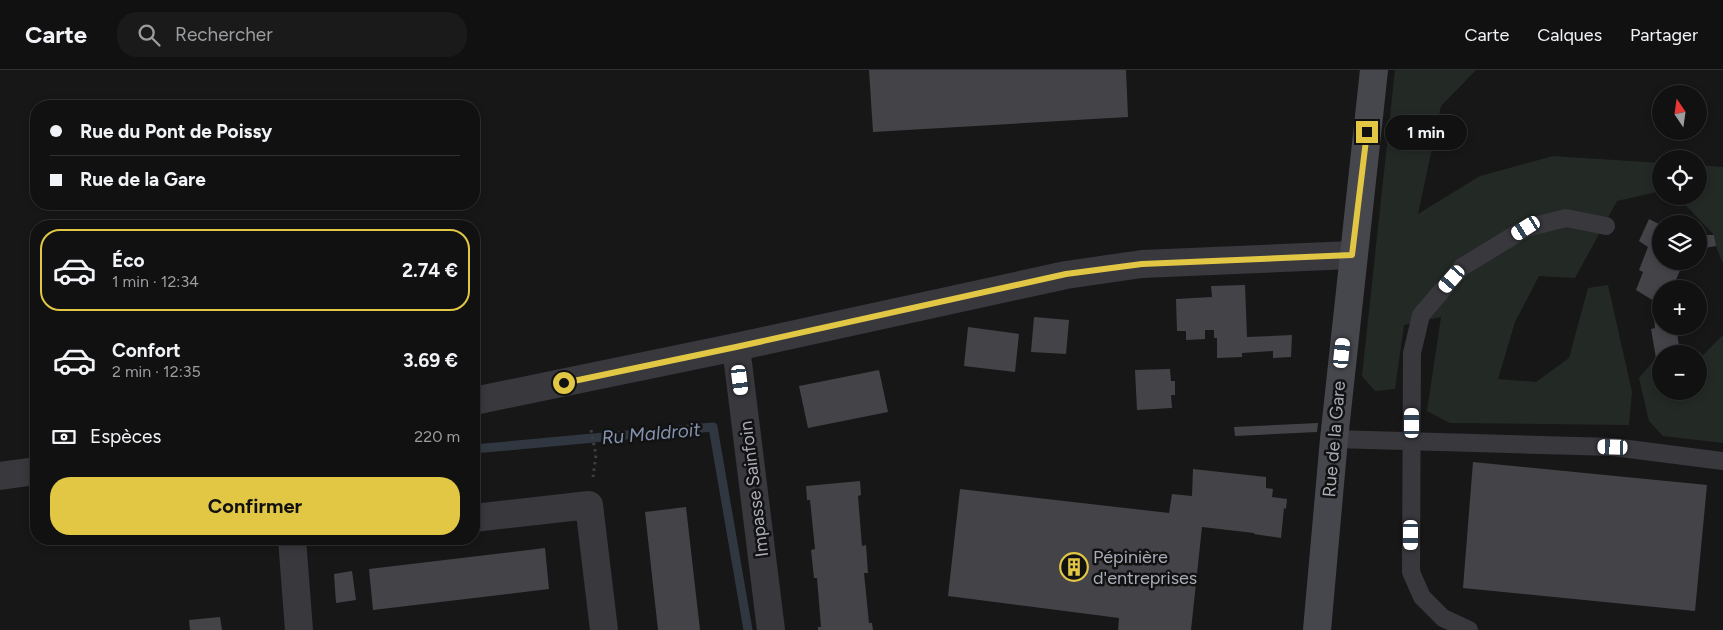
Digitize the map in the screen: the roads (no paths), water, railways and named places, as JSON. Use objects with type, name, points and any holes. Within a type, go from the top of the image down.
[{"type":"main road","name":"Rue de la Gare","points":[[1317,630],[1352,255],[1374,70]]},
{"type":"street","points":[[480,400],[736,347],[1066,274],[1142,264],[1352,255]]},
{"type":"street","name":"Impasse Sainfoin","points":[[736,347],[771,630]]},
{"type":"street","points":[[0,476],[30,472]]},
{"type":"street","points":[[480,517],[590,505],[604,630]]},
{"type":"street","points":[[292,545],[299,630]]},
{"type":"lane","points":[[1469,630],[1443,618],[1422,597],[1411,572],[1412,353],[1422,315],[1462,267],[1526,228],[1566,218],[1606,226]]},
{"type":"lane","points":[[1334,439],[1613,447],[1723,461]]},
{"type":"waterway","name":"Ru Maldroit","points":[[480,448],[713,427],[748,630]]},
{"type":"place","name":"Pépinière d'entreprises","points":[[1074,567]]}]
